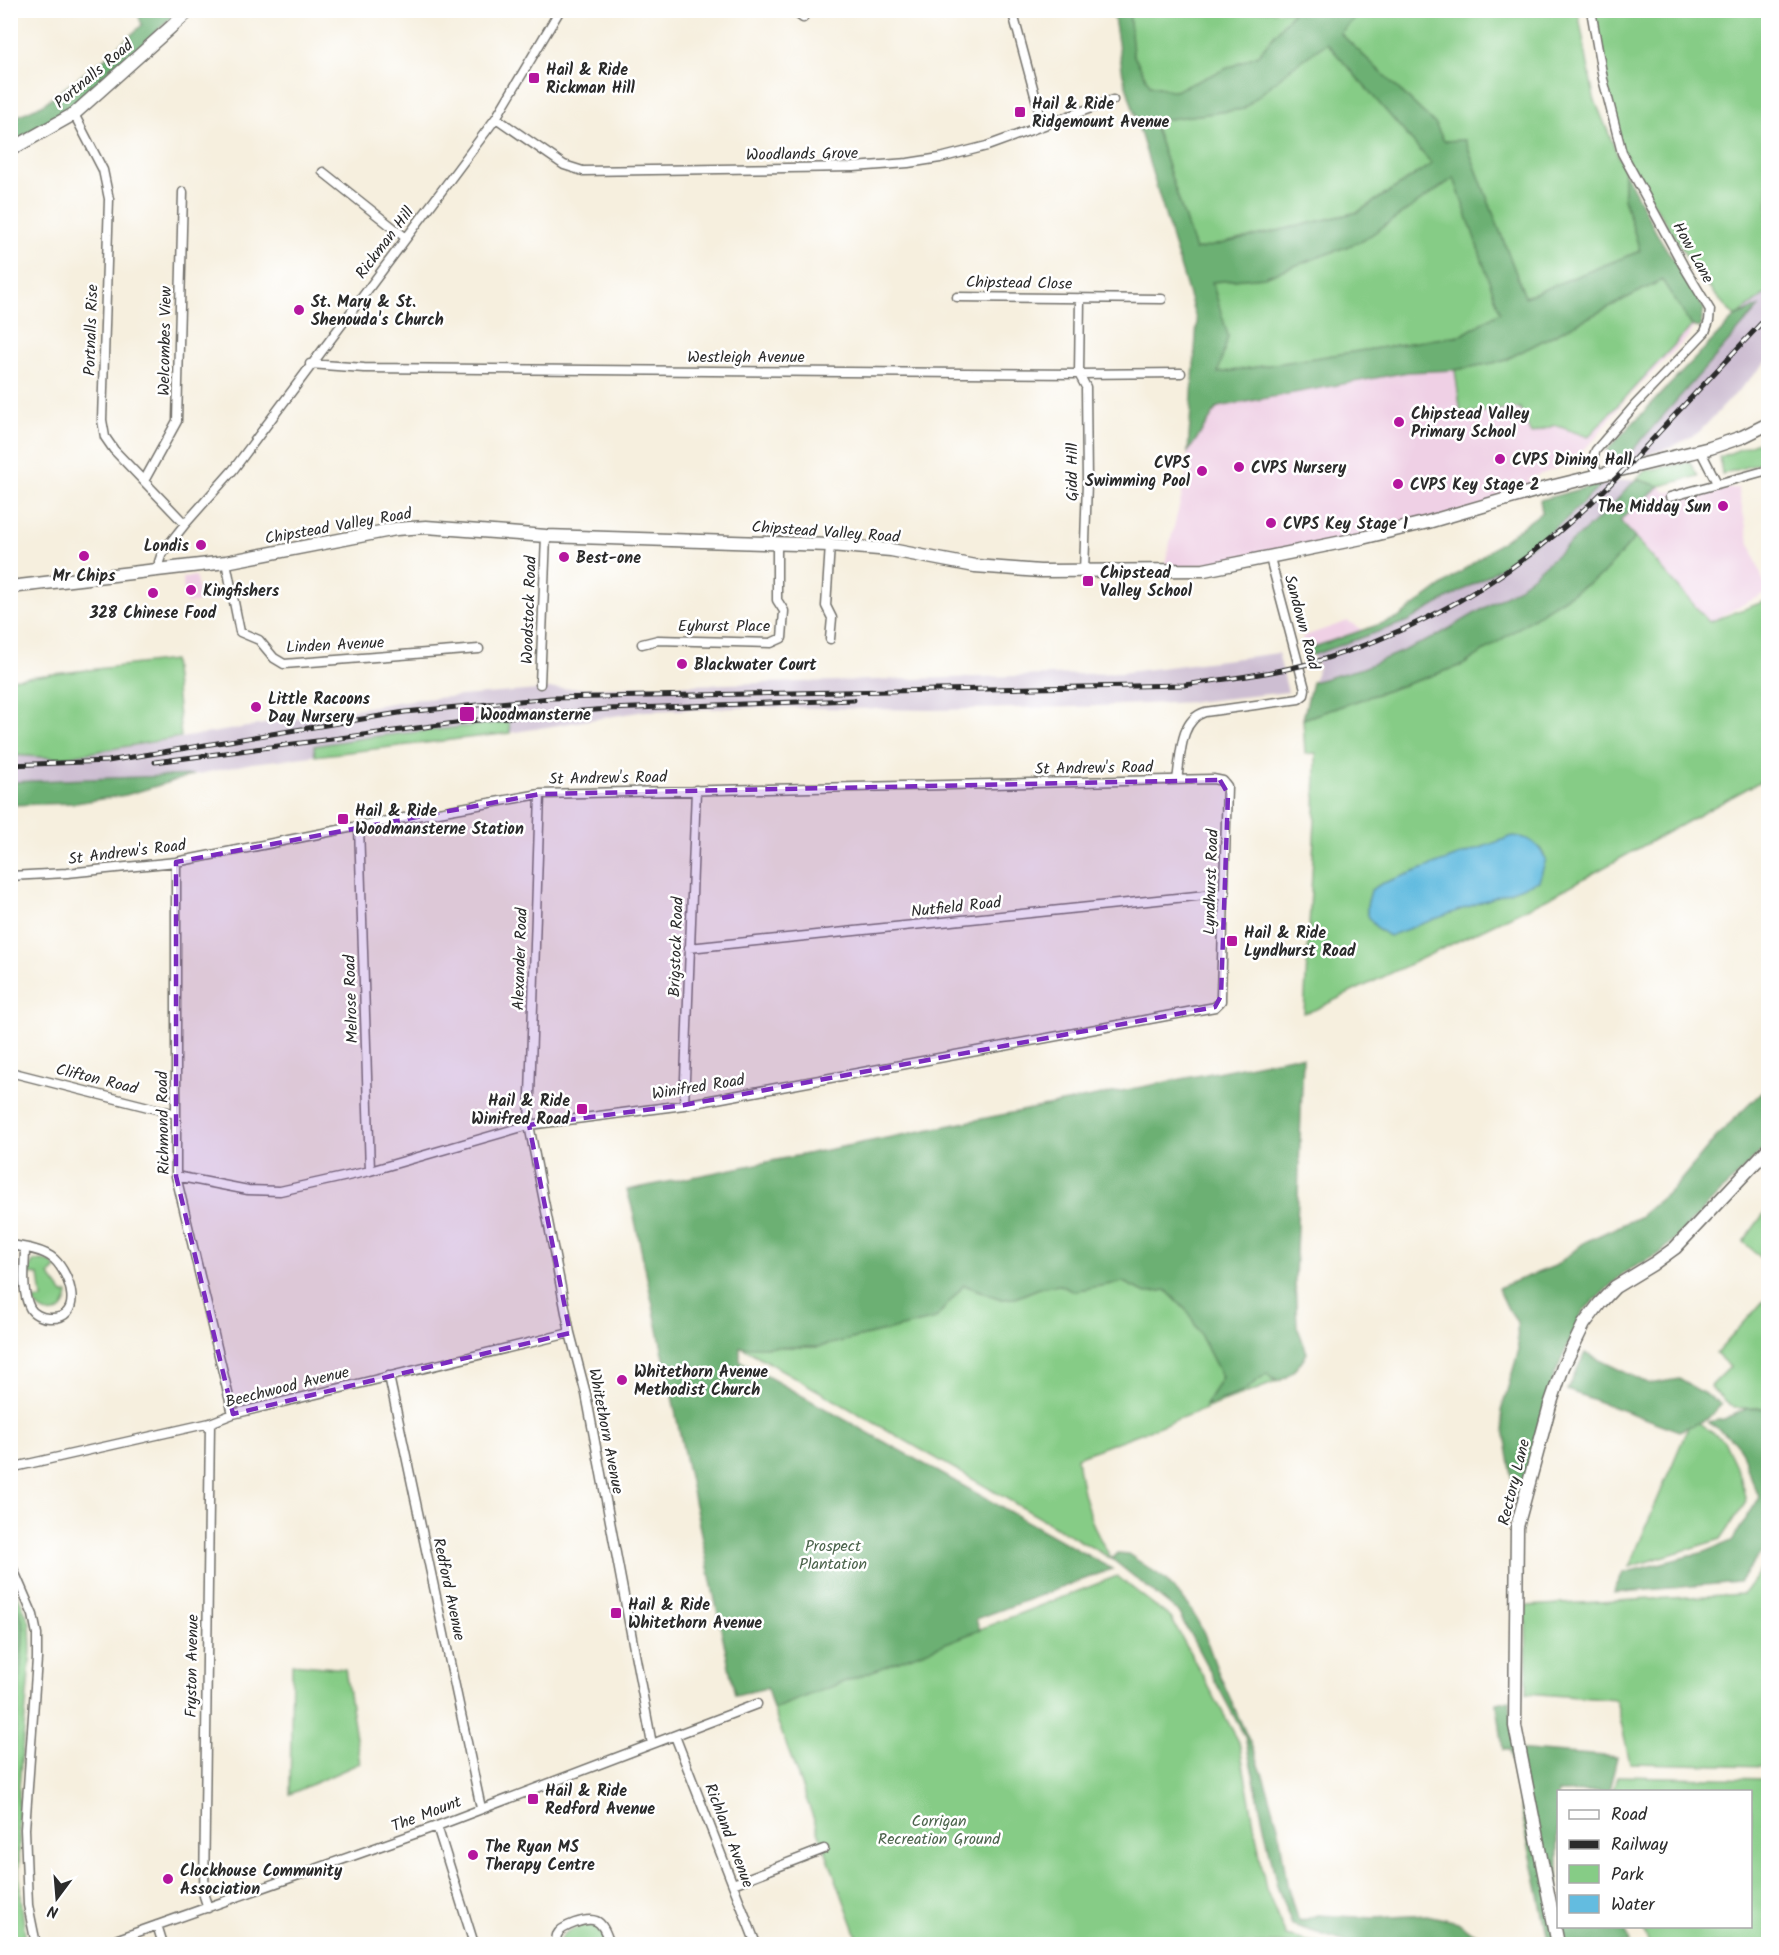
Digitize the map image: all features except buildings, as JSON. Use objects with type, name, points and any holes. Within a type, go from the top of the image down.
[{"type":"main road","name":"Portnalls Road","points":[[10,150],[74,114],[190,10]]},
{"type":"main road","name":"Chipstead Valley Road","points":[[10,587],[226,562],[411,528],[442,528],[546,536],[830,544],[891,550],[975,566],[1040,571],[1204,570],[1373,536],[1700,450],[1742,437],[1768,424]]},
{"type":"main road","name":"Rectory Lane","points":[[1558,1944],[1515,1726],[1517,1527],[1550,1405],[1563,1367],[1584,1324],[1615,1287],[1675,1248],[1768,1149]]},
{"type":"street","name":"Rickman Hill","points":[[160,570],[159,562],[162,553],[233,470],[496,118],[560,10]]},
{"type":"street","points":[[792,10],[802,18]]},
{"type":"street","points":[[1012,10],[1043,126]]},
{"type":"street","name":"How Lane","points":[[1591,10],[1603,79],[1622,153],[1710,310],[1705,332],[1635,405],[1596,450],[1593,461],[1599,475]]},
{"type":"street","name":"Woodlands Grove","points":[[496,118],[573,169],[593,171],[854,167],[940,158],[987,146],[1113,100]]},
{"type":"street","name":"Portnalls Rise","points":[[74,114],[103,170],[109,199],[103,428],[109,444],[185,524]]},
{"type":"street","points":[[323,172],[406,238]]},
{"type":"street","name":"Welcombes View","points":[[144,481],[177,421],[183,192]]},
{"type":"street","name":"Chipstead Close","points":[[957,297],[1162,299]]},
{"type":"street","name":"Chipstead Close","points":[[1079,374],[1080,298]]},
{"type":"street","name":"Westleigh Avenue","points":[[310,364],[376,368],[1079,374],[1181,372]]},
{"type":"street","name":"Gidd Hill","points":[[1079,374],[1086,387],[1087,483],[1084,572]]},
{"type":"street","points":[[1700,450],[1717,483]]},
{"type":"street","points":[[1670,497],[1768,470]]},
{"type":"street","name":"Woodstock Road","points":[[540,684],[546,536]]},
{"type":"street","name":"Eyhurst Place","points":[[642,644],[658,640],[771,643],[782,638],[784,611],[777,600],[777,544]]},
{"type":"street","points":[[830,544],[826,606],[832,618],[831,639]]},
{"type":"street","name":"Sandown Road","points":[[1177,780],[1185,731],[1194,717],[1209,711],[1299,699],[1304,695],[1305,689],[1270,558]]},
{"type":"street","name":"Linden Avenue","points":[[226,562],[240,632],[259,640],[274,658],[285,664],[479,649]]},
{"type":"street","name":"St Andrew's Road","points":[[10,876],[67,873],[176,862],[540,794],[1213,779]]},
{"type":"street","name":"Lyndhurst Road","points":[[1213,779],[1223,781],[1228,789],[1221,996]]},
{"type":"street","name":"Brigstock Road","points":[[684,1106],[696,790]]},
{"type":"street","name":"Alexander Road","points":[[529,1125],[540,794]]},
{"type":"street","name":"Melrose Road","points":[[359,826],[370,1171]]},
{"type":"street","name":"Richmond Road","points":[[176,862],[176,1176],[232,1414]]},
{"type":"street","name":"Nutfield Road","points":[[689,948],[1225,893]]},
{"type":"street","name":"Winifred Road","points":[[176,1176],[248,1190],[280,1191],[370,1171],[529,1125],[684,1106],[1210,1009],[1218,1005],[1221,996]]},
{"type":"street","name":"Clifton Road","points":[[10,1072],[176,1114]]},
{"type":"street","name":"Whitethorn Avenue","points":[[529,1125],[570,1333],[586,1394],[652,1744]]},
{"type":"street","points":[[10,1245],[25,1248],[52,1257],[64,1270],[72,1290],[72,1303],[68,1311],[56,1319],[42,1318],[30,1309],[25,1288],[25,1248]]},
{"type":"street","name":"Beechwood Avenue","points":[[10,1468],[210,1423],[232,1414],[570,1333]]},
{"type":"street","name":"Redford Avenue","points":[[388,1376],[481,1808]]},
{"type":"street","name":"Fryston Avenue","points":[[208,1908],[204,1896],[210,1423]]},
{"type":"street","points":[[10,1562],[33,1615],[37,1634],[25,1829],[28,1905],[36,1944]]},
{"type":"street","name":"The Mount","points":[[104,1944],[437,1826],[757,1704]]},
{"type":"street","name":"Richland Avenue","points":[[675,1736],[756,1944]]},
{"type":"street","points":[[437,1826],[474,1944]]},
{"type":"street","points":[[734,1884],[824,1849]]},
{"type":"street","points":[[556,1944],[557,1935],[563,1929],[587,1920],[596,1921],[602,1926],[610,1944]]},
{"type":"street","points":[[158,1925],[163,1944]]},
{"type":"highlighted area","points":[[1220,780],[1228,794],[1221,996],[1215,1007],[684,1105],[529,1125],[570,1333],[233,1414],[176,1176],[176,862],[540,794]]},
{"type":"shaded area","name":"Chipstead Valley Primary School","points":[[1673,263],[1703,316],[1687,338],[1624,401],[1592,442],[1563,466],[1528,479],[1538,490],[1362,538],[1163,571],[1186,479],[1192,391]]},
{"type":"shaded area","points":[[1768,292],[1768,360],[1698,433],[1672,447],[1608,467],[1607,450],[1735,317]]},
{"type":"shaded area","points":[[1636,479],[1605,513],[1517,589],[1433,638],[1363,668],[1312,682],[1319,668],[1313,655],[1408,621],[1564,521],[1603,483]]},
{"type":"shaded area","points":[[1660,486],[1665,492],[1738,488],[1749,541],[1767,592],[1709,622],[1620,520]]},
{"type":"shaded area","name":"Kingfishers","points":[[196,576],[199,602],[186,604],[182,578]]},
{"type":"shaded area","points":[[1348,621],[1362,630],[1305,650],[1302,637]]},
{"type":"shaded area","points":[[1278,653],[1288,692],[1193,702],[1076,707],[931,710],[762,707],[645,711],[497,735],[252,763],[194,775],[11,782],[11,755],[59,758],[410,700],[550,689],[1120,673]]},
{"type":"green space","points":[[137,11],[177,11],[74,114],[11,150],[11,119],[42,105],[105,58],[142,25]]},
{"type":"green space","points":[[1113,11],[1129,11],[1133,54],[1150,85],[1175,91],[1258,55],[1294,11],[1362,11],[1340,33],[1435,124],[1444,141],[1465,140],[1525,297],[1640,251],[1624,198],[1624,170],[1657,234],[1704,309],[1700,328],[1692,326],[1662,280],[1503,361],[1455,370],[1408,372],[1218,407],[1188,452],[1197,322],[1123,75]],"holes":[[[1327,43],[1432,164],[1358,212],[1195,250],[1153,121],[1243,109],[1291,68]],[[1454,178],[1500,312],[1462,335],[1218,373],[1228,336],[1212,282],[1264,277],[1362,241]]]},
{"type":"green space","points":[[1129,11],[1294,11],[1258,55],[1175,91],[1150,85],[1133,54]]},
{"type":"green space","points":[[1362,11],[1578,11],[1594,98],[1624,170],[1624,198],[1640,251],[1525,297],[1465,140],[1444,141],[1435,124],[1340,33]]},
{"type":"green space","points":[[1591,11],[1768,11],[1768,292],[1735,317],[1700,278],[1622,153]]},
{"type":"green space","points":[[1327,43],[1432,164],[1358,212],[1195,250],[1153,121],[1243,109],[1291,68]]},
{"type":"green space","points":[[1454,178],[1501,312],[1462,335],[1218,373],[1228,336],[1212,282],[1264,277],[1362,241]]},
{"type":"green space","points":[[1662,280],[1692,326],[1588,437],[1555,425],[1531,434],[1520,408],[1461,414],[1455,370],[1503,361]]},
{"type":"green space","points":[[1760,306],[1622,462],[1608,467],[1607,450],[1735,317]]},
{"type":"green space","points":[[1768,438],[1768,461],[1722,474],[1720,457]]},
{"type":"green space","points":[[1690,462],[1698,476],[1660,486],[1636,479],[1645,471]]},
{"type":"green space","points":[[1636,479],[1660,486],[1620,520],[1635,538],[1602,575],[1463,665],[1303,719],[1312,682],[1363,668],[1433,638],[1517,589],[1605,513]]},
{"type":"green space","points":[[1603,483],[1564,521],[1491,574],[1408,621],[1313,655],[1305,650],[1398,618],[1542,512],[1540,500]]},
{"type":"green space","points":[[1635,538],[1709,622],[1768,600],[1768,777],[1552,896],[1304,1013],[1315,821],[1316,753],[1305,754],[1303,719],[1463,665],[1602,575]],"holes":[[[1540,848],[1546,859],[1380,931],[1367,910],[1369,903]]]},
{"type":"green space","points":[[173,660],[181,737],[58,758],[11,755],[11,679]]},
{"type":"green space","points":[[509,722],[510,733],[315,756],[314,746],[371,737]]},
{"type":"green space","points":[[194,775],[126,795],[76,803],[11,805],[11,782]]},
{"type":"green space","name":"Prospect Plantation","points":[[1291,1057],[1303,1057],[1295,1281],[1297,1326],[1307,1353],[1298,1366],[1284,1379],[1279,1381],[1267,1373],[1243,1392],[1205,1406],[1222,1377],[1189,1313],[1166,1290],[1146,1293],[1123,1282],[1072,1291],[1060,1285],[1042,1287],[1015,1298],[1001,1299],[964,1285],[935,1319],[818,1347],[740,1347],[740,1361],[1112,1569],[976,1619],[980,1630],[773,1709],[767,1688],[735,1695],[627,1190]]},
{"type":"green space","points":[[1768,1086],[1768,1144],[1662,1252],[1625,1272],[1583,1311],[1553,1379],[1517,1506],[1501,1411],[1518,1353],[1517,1322],[1498,1288],[1555,1266],[1585,1242],[1639,1217],[1675,1187],[1719,1134]]},
{"type":"green space","points":[[1768,1208],[1768,1263],[1743,1242]]},
{"type":"green space","points":[[43,1260],[52,1263],[56,1268],[49,1275],[63,1294],[68,1293],[63,1307],[53,1313],[42,1311],[32,1300],[42,1299],[39,1275],[29,1274],[29,1269],[34,1261]]},
{"type":"green space","points":[[1123,1282],[1146,1293],[1166,1290],[1189,1313],[1222,1377],[1205,1405],[1243,1392],[1267,1373],[1273,1380],[1279,1381],[1077,1457],[1088,1510],[1098,1535],[1112,1559],[740,1346],[818,1347],[935,1319],[964,1285],[1001,1299],[1015,1298],[1042,1287],[1060,1285],[1072,1291]]},
{"type":"green space","points":[[1768,1296],[1768,1408],[1734,1408],[1710,1387],[1730,1367],[1716,1354]]},
{"type":"green space","points":[[1585,1353],[1649,1384],[1679,1379],[1722,1404],[1707,1419],[1679,1431],[1567,1390]]},
{"type":"green space","points":[[1768,1408],[1768,1544],[1739,1582],[1613,1593],[1623,1573],[1705,1552],[1732,1541],[1760,1497],[1752,1483],[1742,1452],[1735,1441],[1708,1422],[1724,1419],[1746,1409]]},
{"type":"green space","points":[[1692,1418],[1724,1441],[1740,1475],[1746,1502],[1721,1539],[1629,1567]]},
{"type":"green space","points":[[1118,1553],[1128,1554],[1165,1579],[1189,1606],[1204,1633],[1217,1669],[1256,1756],[1269,1793],[1279,1830],[1287,1884],[1297,1919],[1302,1921],[1318,1915],[1375,1918],[1427,1915],[1458,1922],[1468,1930],[1484,1937],[1499,1937],[1537,1944],[1352,1944],[1292,1925],[1277,1886],[1245,1737],[1178,1612],[1112,1559]]},
{"type":"green space","points":[[1768,1560],[1768,1766],[1630,1763],[1616,1700],[1527,1693],[1526,1606],[1743,1594]]},
{"type":"green space","name":"Corrigan Recreation Ground","points":[[1117,1576],[1171,1618],[1239,1742],[1266,1889],[1286,1936],[1319,1944],[860,1944],[773,1709]]},
{"type":"green space","points":[[11,1580],[30,1623],[31,1651],[19,1787],[19,1874],[25,1935],[28,1944],[11,1944]]},
{"type":"green space","points":[[11,1594],[24,1627],[11,1786]]},
{"type":"green space","points":[[292,1664],[345,1669],[360,1763],[290,1794]]},
{"type":"green space","points":[[1510,1700],[1514,1749],[1617,1757],[1609,1790],[1557,1790],[1557,1928],[1625,1928],[1629,1944],[1549,1944],[1509,1750],[1503,1750],[1497,1703]]},
{"type":"green space","points":[[1617,1776],[1768,1779],[1768,1944],[1649,1944],[1642,1928],[1752,1928],[1752,1790],[1613,1790]]},
{"type":"green space","points":[[586,1924],[597,1928],[602,1933],[606,1944],[559,1944],[566,1933]]},
{"type":"water","points":[[1513,836],[1529,840],[1537,845],[1546,859],[1539,881],[1389,936],[1372,922],[1367,908],[1371,890],[1381,884]]},
{"type":"railway","points":[[10,765],[108,761],[405,712],[551,698],[1184,685],[1252,675],[1318,661],[1353,650],[1419,622],[1452,605],[1483,587],[1542,545],[1610,485],[1768,316]]},
{"type":"railway","points":[[155,762],[494,718],[608,709],[854,700]]},
{"type":"place","name":"Hail & Ride Rickman Hill","points":[[534,78]]},
{"type":"place","name":"Hail & Ride Ridgemount Avenue","points":[[1020,112]]},
{"type":"place","name":"St. Mary & St. Shenouda's Church","points":[[299,310]]},
{"type":"place","name":"Chipstead Valley Primary School","points":[[1399,422]]},
{"type":"place","name":"CVPS Dining Hall","points":[[1500,459]]},
{"type":"place","name":"CVPS Nursery","points":[[1239,467]]},
{"type":"place","name":"CVPS Swimming Pool","points":[[1202,471]]},
{"type":"place","name":"CVPS Key Stage 2","points":[[1398,484]]},
{"type":"place","name":"The Midday Sun","points":[[1723,506]]},
{"type":"place","name":"CVPS Key Stage 1","points":[[1271,523]]},
{"type":"place","name":"Londis","points":[[201,545]]},
{"type":"place","name":"Mr Chips","points":[[84,556]]},
{"type":"place","name":"Best-one","points":[[564,557]]},
{"type":"place","name":"Chipstead Valley School","points":[[1088,581]]},
{"type":"place","name":"Kingfishers","points":[[191,590]]},
{"type":"place","name":"328 Chinese Food","points":[[153,593]]},
{"type":"place","name":"Blackwater Court","points":[[682,664]]},
{"type":"place","name":"Little Racoons Day Nursery","points":[[256,707]]},
{"type":"place","name":"Woodmansterne","points":[[467,714]]},
{"type":"place","name":"Hail & Ride Woodmansterne Station","points":[[343,819]]},
{"type":"place","name":"Hail & Ride Lyndhurst Road","points":[[1232,941]]},
{"type":"place","name":"Hail & Ride Winifred Road","points":[[582,1109]]},
{"type":"place","name":"Whitethorn Avenue Methodist Church","points":[[622,1380]]},
{"type":"place","name":"Hail & Ride Whitethorn Avenue","points":[[616,1613]]},
{"type":"place","name":"Hail & Ride Redford Avenue","points":[[533,1799]]},
{"type":"place","name":"The Ryan MS Therapy Centre","points":[[473,1855]]},
{"type":"place","name":"Clockhouse Community Association","points":[[168,1879]]}]
